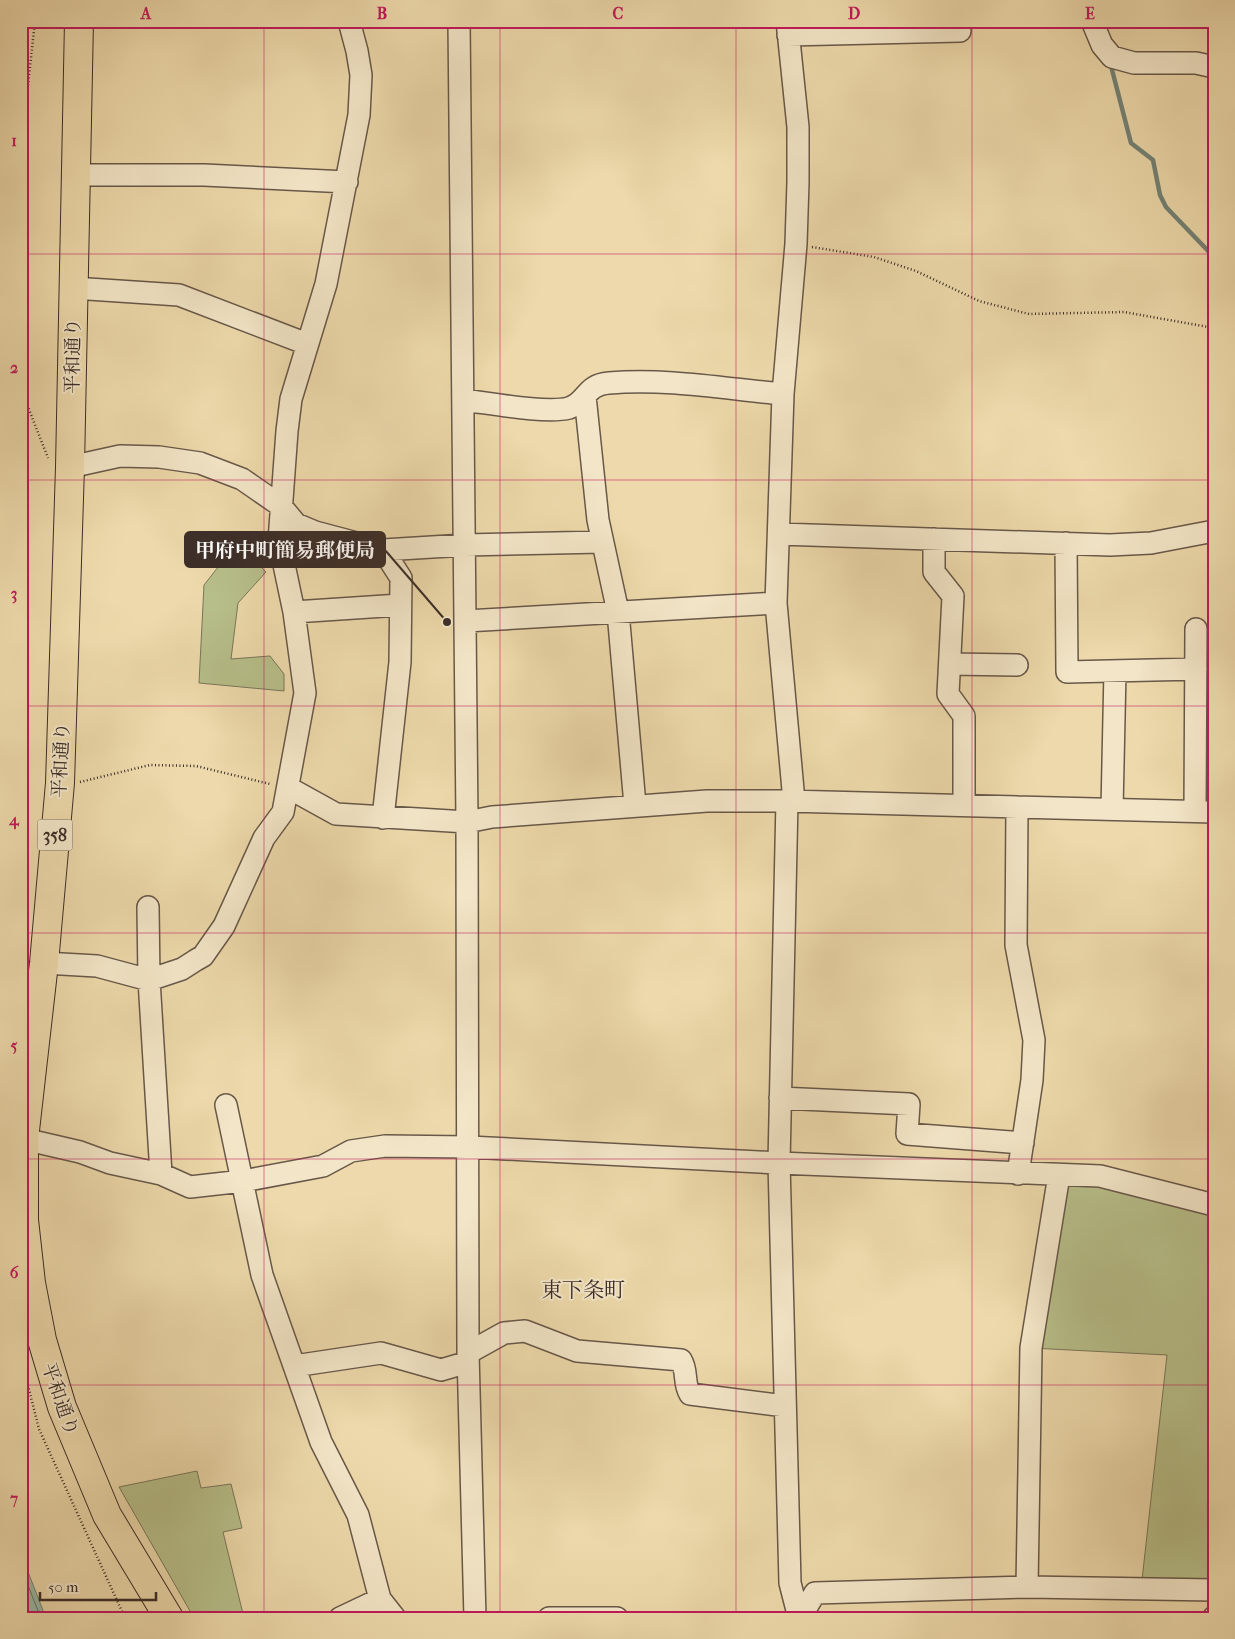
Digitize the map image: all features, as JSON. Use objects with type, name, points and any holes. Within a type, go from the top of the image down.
[{"type":"highway","name":"平和通り","points":[[79,21],[70,467],[60,783],[44,963],[24,1138],[24,1220],[31,1283],[42,1340],[62,1407],[107,1515],[169,1618]]},
{"type":"street","points":[[44,963],[97,966],[149,980],[182,969],[204,956],[224,926],[264,838],[283,812],[289,788],[305,693],[294,612],[279,541],[281,506],[291,399],[326,284],[347,182],[362,94],[357,51],[349,21]]},
{"type":"street","points":[[459,21],[466,622],[469,1147],[468,1358],[475,1618]]},
{"type":"street","points":[[1092,21],[1102,45],[1112,57],[1134,63],[1196,62],[1214,66]]},
{"type":"street","points":[[800,1618],[790,1583],[779,1163],[790,801],[776,603],[780,534],[783,394],[796,244],[798,126],[787,28],[960,31]]},
{"type":"street","points":[[76,175],[204,175],[347,182]]},
{"type":"street","points":[[74,288],[179,295],[307,344]]},
{"type":"street","points":[[463,400],[538,409],[569,408],[580,402],[593,386],[608,383],[657,382],[783,394]]},
{"type":"street","points":[[585,396],[598,520],[618,612],[635,805]]},
{"type":"street","points":[[70,467],[120,456],[159,457],[200,464],[242,479],[281,506],[296,524],[315,532],[383,550],[465,545],[602,542]]},
{"type":"street","points":[[780,534],[1066,543],[1151,543],[1214,531]]},
{"type":"street","points":[[934,539],[934,572],[953,596],[948,694],[964,716],[964,805]]},
{"type":"street","points":[[1066,543],[1067,672],[1196,669]]},
{"type":"street","points":[[383,550],[401,578],[400,656],[383,818]]},
{"type":"street","points":[[466,622],[776,603]]},
{"type":"street","points":[[294,612],[400,605]]},
{"type":"street","points":[[289,788],[336,814],[467,822],[492,817],[708,801],[790,801],[1205,812],[1196,669],[1196,628]]},
{"type":"street","points":[[950,664],[1017,665]]},
{"type":"street","points":[[1112,809],[1115,671]]},
{"type":"street","points":[[1017,807],[1016,945],[1034,1040],[1032,1080],[1018,1174]]},
{"type":"street","points":[[148,907],[149,980],[161,1174]]},
{"type":"street","points":[[780,1098],[909,1104],[907,1134],[1023,1143]]},
{"type":"street","points":[[226,1104],[262,1275],[321,1442],[358,1515],[380,1599],[395,1618]]},
{"type":"street","points":[[24,1138],[80,1152],[110,1163],[161,1174],[190,1187],[243,1181],[323,1166],[351,1152],[385,1146],[469,1147],[1018,1174],[1100,1176],[1214,1205]]},
{"type":"street","points":[[1027,1587],[1031,1348],[1059,1175]]},
{"type":"street","points":[[294,1366],[381,1353],[441,1370],[468,1358],[504,1333],[525,1331],[577,1351],[681,1360],[685,1366],[685,1386],[690,1394],[786,1406]]},
{"type":"street","points":[[800,1618],[815,1593],[1027,1587],[1214,1590]]},
{"type":"street","points":[[340,1618],[380,1599]]},
{"type":"street","points":[[550,1618],[618,1618]]},
{"type":"path","points":[[21,197],[23,131],[35,21]]},
{"type":"path","points":[[796,244],[874,257],[916,271],[979,301],[1029,314],[1124,312],[1214,328]]},
{"type":"path","points":[[21,390],[50,464],[70,467]]},
{"type":"path","points":[[60,783],[86,781],[150,765],[196,766],[289,788]]},
{"type":"path","points":[[21,1358],[39,1429],[125,1618]]},
{"type":"green space","points":[[249,555],[266,572],[238,603],[231,659],[270,656],[284,674],[284,691],[199,683],[204,585],[226,557]]},
{"type":"green space","points":[[1059,1175],[1214,1205],[1214,1590],[1141,1589],[1167,1355],[1031,1348]]},
{"type":"green space","points":[[197,1471],[201,1488],[231,1484],[242,1528],[223,1532],[244,1618],[194,1618],[119,1487]]},
{"type":"water","points":[[21,1554],[46,1618],[21,1618]]},
{"type":"waterway","points":[[1110,62],[1131,143],[1153,160],[1160,195],[1166,207],[1214,257]]},
{"type":"place","name":"甲府中町簡易郵便局","points":[[447,622]]},
{"type":"district","name":"東下条町","points":[[583,1290]]}]
